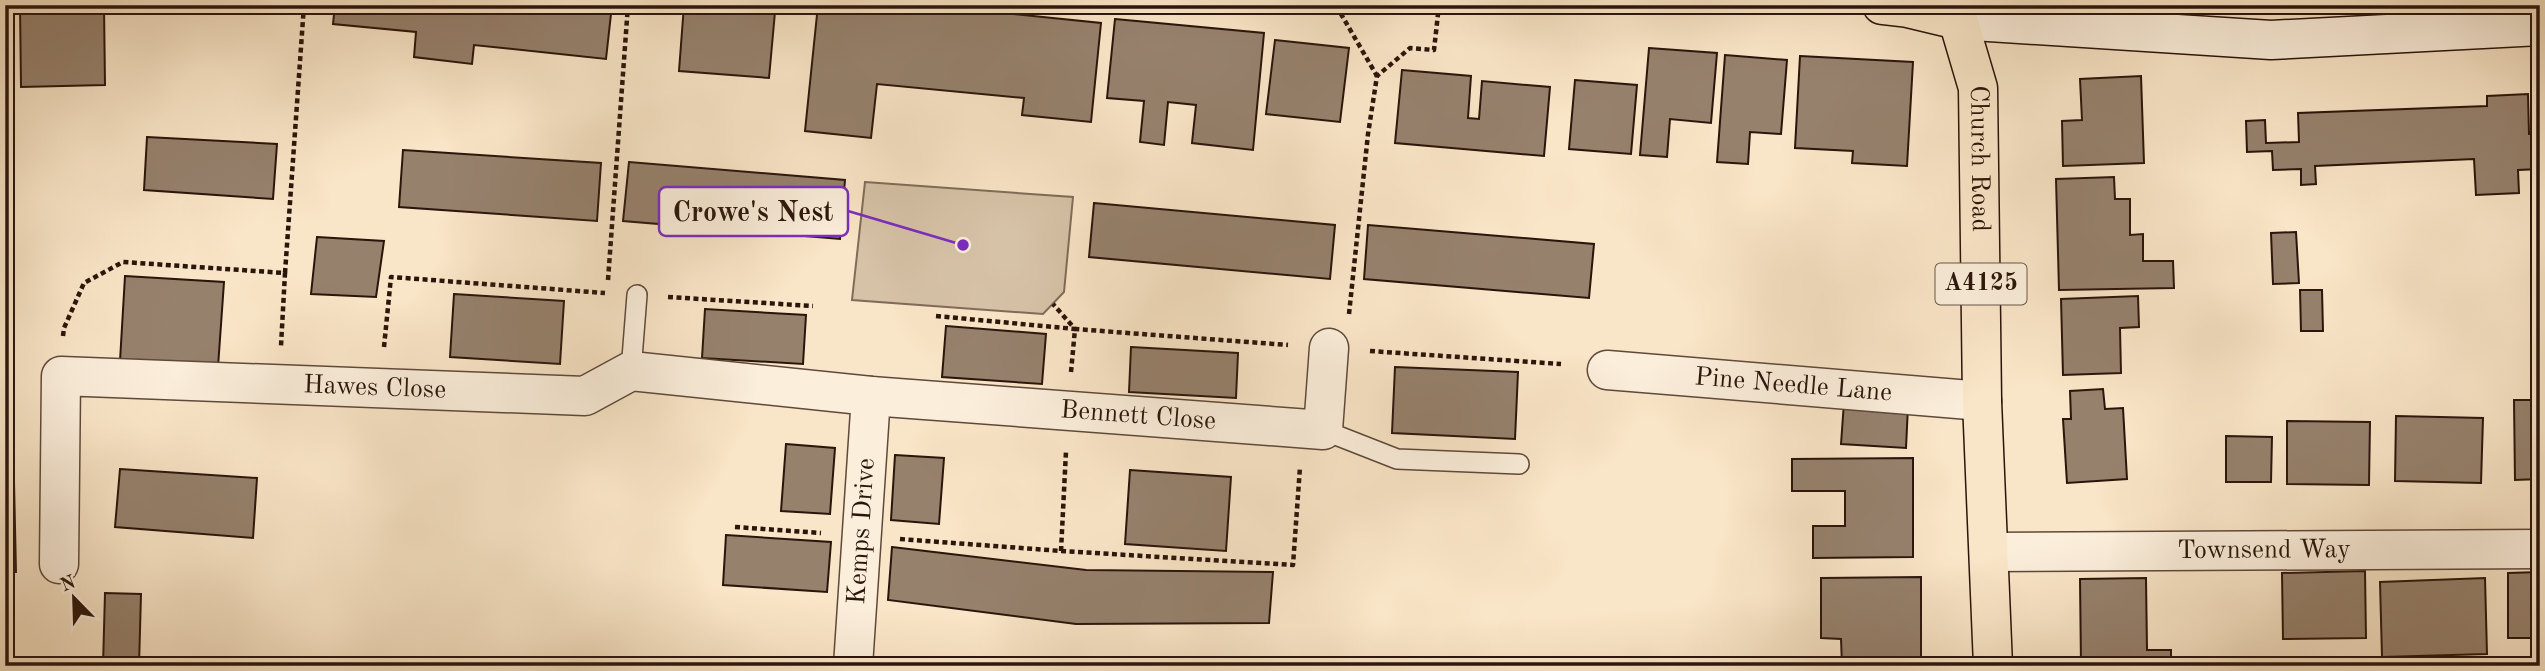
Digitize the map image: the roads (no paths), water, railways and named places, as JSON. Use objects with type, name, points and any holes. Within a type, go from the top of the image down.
[{"type":"main road","points":[[1882,5],[1958,13]]},
{"type":"main road","name":"Church Road","points":[[1958,13],[1978,88],[1982,401],[1989,552]]},
{"type":"main road","name":"A4125","points":[[1989,552],[1993,666]]},
{"type":"street","points":[[1958,13],[2271,40],[2540,26]]},
{"type":"street","points":[[1312,429],[1337,349]]},
{"type":"street","name":"Pine Needle Lane","points":[[1607,369],[1982,401]]},
{"type":"street","points":[[631,371],[871,396]]},
{"type":"street","name":"Hawes Close","points":[[59,564],[61,376],[585,396],[631,371]]},
{"type":"street","name":"Bennett Close","points":[[871,396],[1312,429]]},
{"type":"street","name":"Kemps Drive","points":[[853,666],[871,396]]},
{"type":"street","name":"Townsend Way","points":[[1989,552],[2540,549]]},
{"type":"lane","points":[[631,371],[638,295]]},
{"type":"lane","points":[[1312,429],[1397,459],[1519,464]]},
{"type":"place","name":"Crowe's Nest","points":[[963,245]]}]
